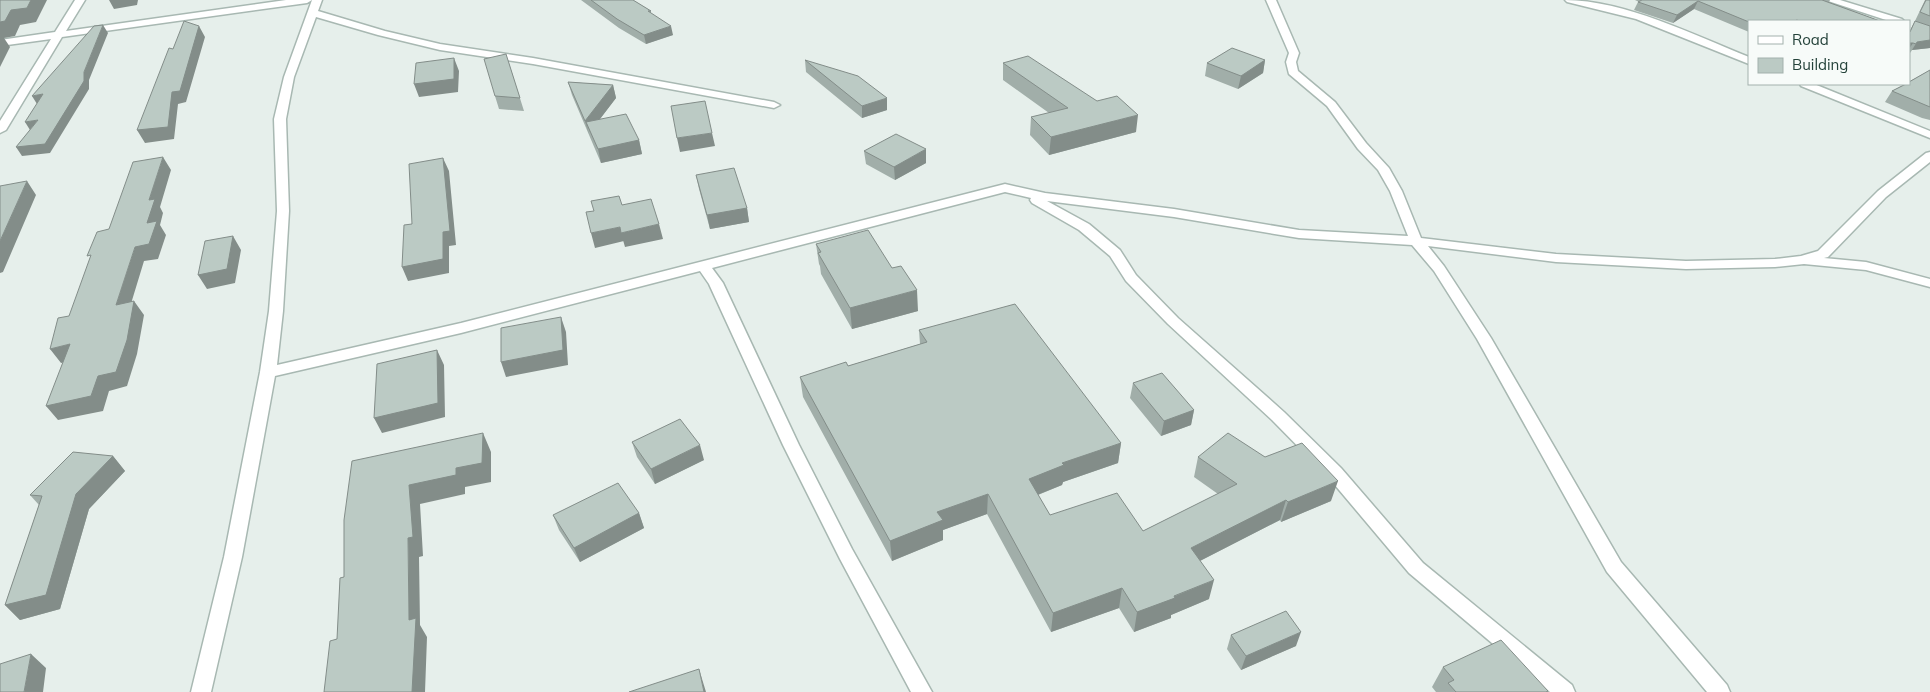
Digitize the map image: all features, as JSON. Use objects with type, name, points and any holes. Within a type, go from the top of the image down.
[{"type":"street","points":[[0,130],[80,0]]},
{"type":"street","points":[[1271,0],[1294,53],[1291,62],[1293,72],[1331,104],[1362,146],[1383,168],[1396,191],[1416,242],[1439,269],[1484,338],[1614,567],[1720,692]]},
{"type":"street","points":[[1570,0],[1639,17],[1748,61]]},
{"type":"street","points":[[1830,0],[1896,20]]},
{"type":"street","points":[[0,43],[250,4],[313,4],[382,33],[440,46],[774,105]]},
{"type":"street","points":[[202,692],[233,557],[268,372],[276,311],[283,211],[280,120],[289,77],[313,4]]},
{"type":"street","points":[[1807,85],[1930,135]]},
{"type":"street","points":[[268,372],[461,328],[1005,188],[1045,196],[1298,234],[1416,242],[1556,258],[1686,265],[1775,263],[1802,260],[1822,254],[1882,194],[1930,156]]},
{"type":"street","points":[[1005,188],[1046,204],[1084,227],[1114,253],[1131,278],[1173,321],[1278,416],[1335,473],[1416,568],[1565,692]]},
{"type":"street","points":[[1802,260],[1866,266],[1930,283]]},
{"type":"street","points":[[703,266],[716,283],[791,445],[846,554],[922,692]]},
{"type":"building","points":[[0,0],[31,0],[27,8],[11,10],[5,21],[0,22]]},
{"type":"building","points":[[591,0],[633,0],[671,26],[644,35],[617,19]]},
{"type":"building","points":[[1642,0],[1822,0],[1877,20],[1748,20],[1748,22],[1698,1],[1677,15],[1638,2]]},
{"type":"building","points":[[1926,0],[1930,0],[1930,16],[1920,12]]},
{"type":"building","points":[[184,21],[199,26],[180,91],[172,92],[168,127],[137,130],[169,48],[173,49]]},
{"type":"building","points":[[1915,21],[1930,26],[1930,40],[1917,42],[1916,44],[1910,43],[1910,32]]},
{"type":"building","points":[[103,25],[84,72],[84,81],[45,144],[16,147],[38,120],[25,122],[43,94],[32,96],[94,26]]},
{"type":"building","points":[[1232,48],[1265,60],[1241,76],[1207,63]]},
{"type":"building","points":[[506,54],[520,98],[495,96],[484,59]]},
{"type":"building","points":[[1028,56],[1097,101],[1117,96],[1138,115],[1051,137],[1031,117],[1068,108],[1003,63]]},
{"type":"building","points":[[454,58],[454,79],[414,84],[416,63]]},
{"type":"building","points":[[805,60],[858,76],[887,98],[862,106]]},
{"type":"building","points":[[1930,70],[1930,107],[1892,91],[1904,85],[1910,85],[1910,81]]},
{"type":"building","points":[[568,82],[613,85],[585,121]]},
{"type":"building","points":[[705,101],[712,133],[677,138],[671,106]]},
{"type":"building","points":[[626,114],[639,140],[598,149],[586,122]]},
{"type":"building","points":[[896,134],[926,149],[894,167],[864,151]]},
{"type":"building","points":[[163,157],[149,200],[155,199],[147,223],[157,221],[149,244],[135,247],[116,305],[134,301],[127,340],[116,372],[98,376],[91,396],[46,406],[70,344],[50,349],[58,318],[69,316],[91,255],[87,256],[97,232],[109,229],[133,162]]},
{"type":"building","points":[[443,158],[450,231],[443,232],[443,259],[402,267],[404,225],[412,224],[409,164]]},
{"type":"building","points":[[734,168],[747,208],[707,215],[696,175]]},
{"type":"building","points":[[27,181],[0,241],[0,186]]},
{"type":"building","points":[[619,196],[622,205],[651,199],[659,224],[621,233],[620,227],[591,233],[586,212],[594,211],[591,201]]},
{"type":"building","points":[[868,230],[892,268],[901,266],[917,290],[850,308],[818,253],[821,252],[816,244]]},
{"type":"building","points":[[233,236],[227,269],[198,275],[205,241]]},
{"type":"building","points":[[1015,304],[1121,443],[1062,463],[1064,465],[1029,479],[1050,515],[1117,493],[1143,531],[1237,484],[1198,457],[1228,433],[1265,457],[1302,443],[1338,481],[1288,502],[1286,500],[1191,548],[1214,580],[1174,596],[1175,598],[1137,612],[1122,588],[1053,613],[988,494],[937,512],[943,520],[890,541],[800,377],[846,362],[848,366],[927,342],[919,330]]},
{"type":"building","points":[[561,317],[563,350],[501,362],[501,328]]},
{"type":"building","points":[[437,350],[438,403],[374,418],[377,364]]},
{"type":"building","points":[[1162,373],[1194,410],[1164,421],[1133,383]]},
{"type":"building","points":[[680,419],[700,445],[651,469],[632,442]]},
{"type":"building","points":[[483,433],[482,463],[456,468],[456,475],[409,485],[413,537],[408,538],[409,620],[416,618],[412,692],[324,692],[330,641],[337,639],[340,578],[344,577],[344,520],[352,461]]},
{"type":"building","points":[[73,452],[113,456],[76,494],[46,595],[5,605],[42,496],[30,495]]},
{"type":"building","points":[[618,483],[639,513],[574,548],[553,515]]},
{"type":"building","points":[[1286,611],[1301,632],[1246,656],[1231,635]]},
{"type":"building","points":[[1501,640],[1548,691],[1456,692],[1448,683],[1454,680],[1443,667]]},
{"type":"building","points":[[31,654],[24,692],[0,692],[0,664]]},
{"type":"building","points":[[699,669],[704,692],[629,692]]}]
